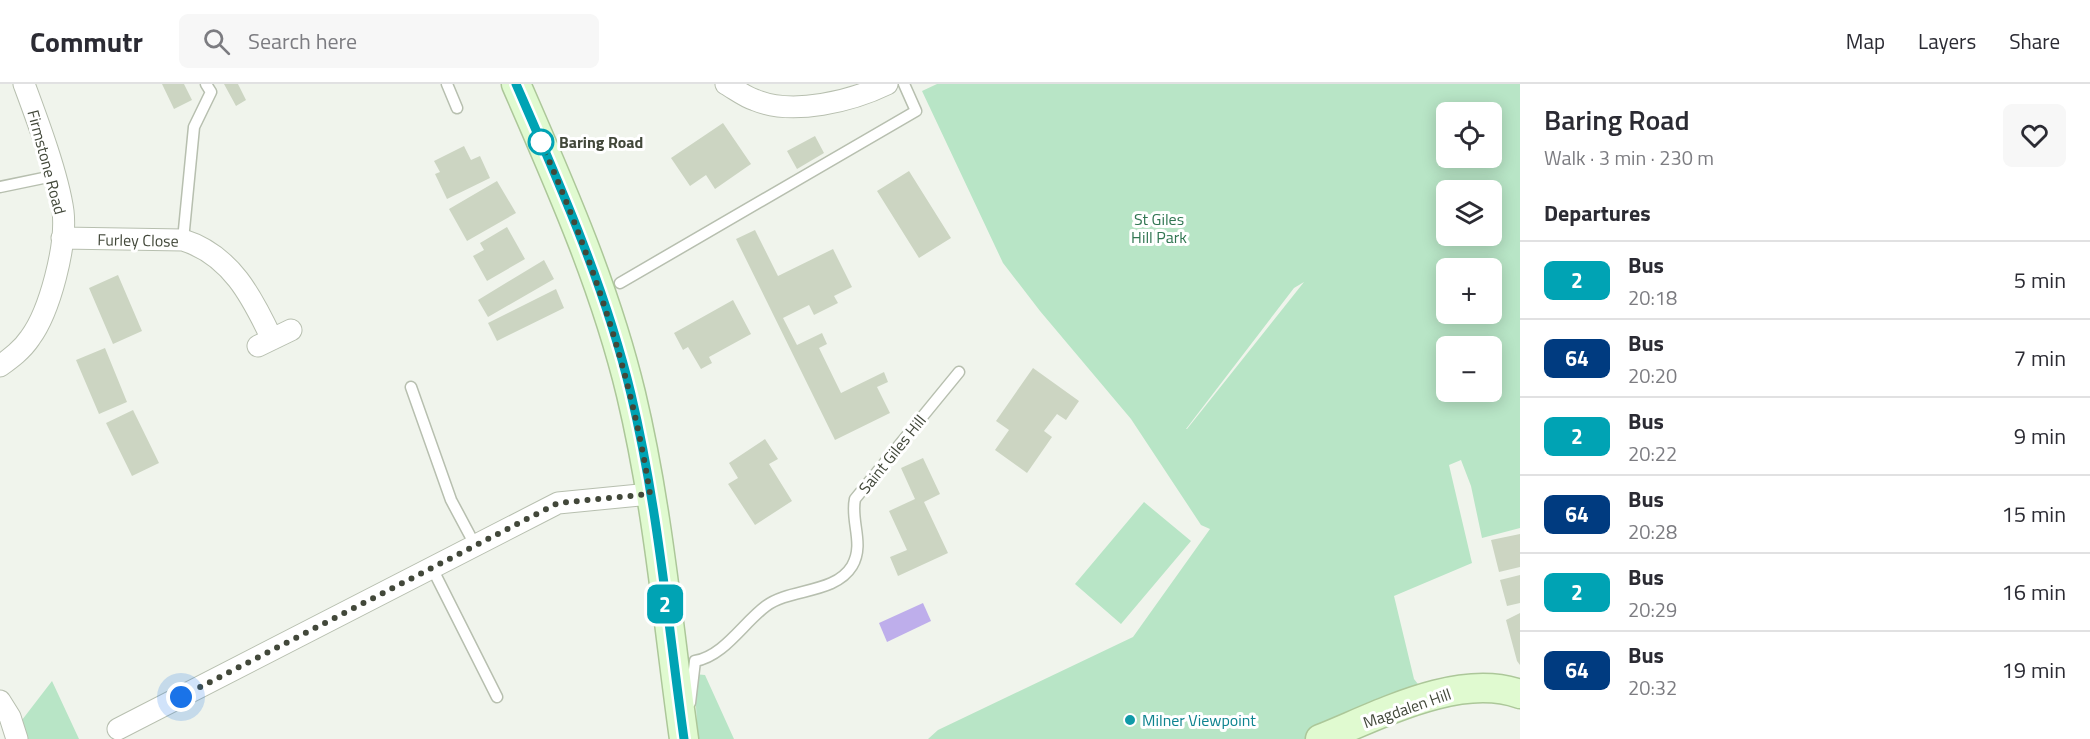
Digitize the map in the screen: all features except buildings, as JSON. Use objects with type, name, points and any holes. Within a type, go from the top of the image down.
[{"type":"main road","points":[[516,84],[574,220],[609,313],[631,394],[650,494],[685,739]]},
{"type":"main road","name":"Magdalen Hill","points":[[1320,739],[1432,696],[1475,686],[1508,691]]},
{"type":"street","name":"Firmstone Road","points":[[0,366],[14,356],[31,337],[40,320],[53,281],[62,238],[63,211],[24,84]]},
{"type":"street","points":[[726,84],[756,101],[818,105],[839,102],[887,84]]},
{"type":"street","name":"Furley Close","points":[[62,238],[183,240],[197,244],[228,267],[253,298],[274,338]]},
{"type":"street","points":[[118,729],[431,566],[558,503],[650,494]]},
{"type":"street","points":[[0,700],[10,717],[17,739]]},
{"type":"lane","points":[[183,240],[194,127],[211,92],[207,84]]},
{"type":"lane","points":[[447,84],[457,108]]},
{"type":"lane","points":[[620,283],[916,111],[904,84]]},
{"type":"lane","points":[[0,187],[53,176]]},
{"type":"lane","name":"Saint Giles Hill","points":[[685,739],[695,661],[709,659],[768,605],[833,582],[851,567],[858,551],[852,513],[855,499],[959,372]]},
{"type":"lane","points":[[411,387],[451,500],[475,545]]},
{"type":"lane","points":[[431,566],[497,697]]},
{"type":"green space","name":"St Giles Hill Park","points":[[937,84],[1520,84],[1520,528],[1482,538],[1471,486],[1461,460],[1449,465],[1472,563],[1394,596],[1414,679],[1429,698],[1321,739],[928,739],[938,730],[1133,637],[1210,529],[1201,525],[1131,419],[1040,311],[1003,263],[922,91]],"holes":[[[1304,282],[1186,429],[1294,288]]]},
{"type":"green space","points":[[1144,502],[1191,541],[1121,624],[1075,584]]},
{"type":"green space","points":[[694,674],[705,675],[734,739],[698,739]]},
{"type":"green space","points":[[52,681],[79,739],[27,739],[22,720]]},
{"type":"shaded area","points":[[923,603],[931,621],[887,642],[879,623]]},
{"type":"bus line","name":"2","points":[[516,84],[561,188],[609,313],[631,394],[650,494],[684,739]]},
{"type":"place","name":"Baring Road","points":[[541,142]]},
{"type":"place","name":"Milner Viewpoint","points":[[1130,720]]},
{"type":"route","points":[[181,697],[431,566],[558,503],[650,494],[631,394],[609,313],[541,142]]}]
